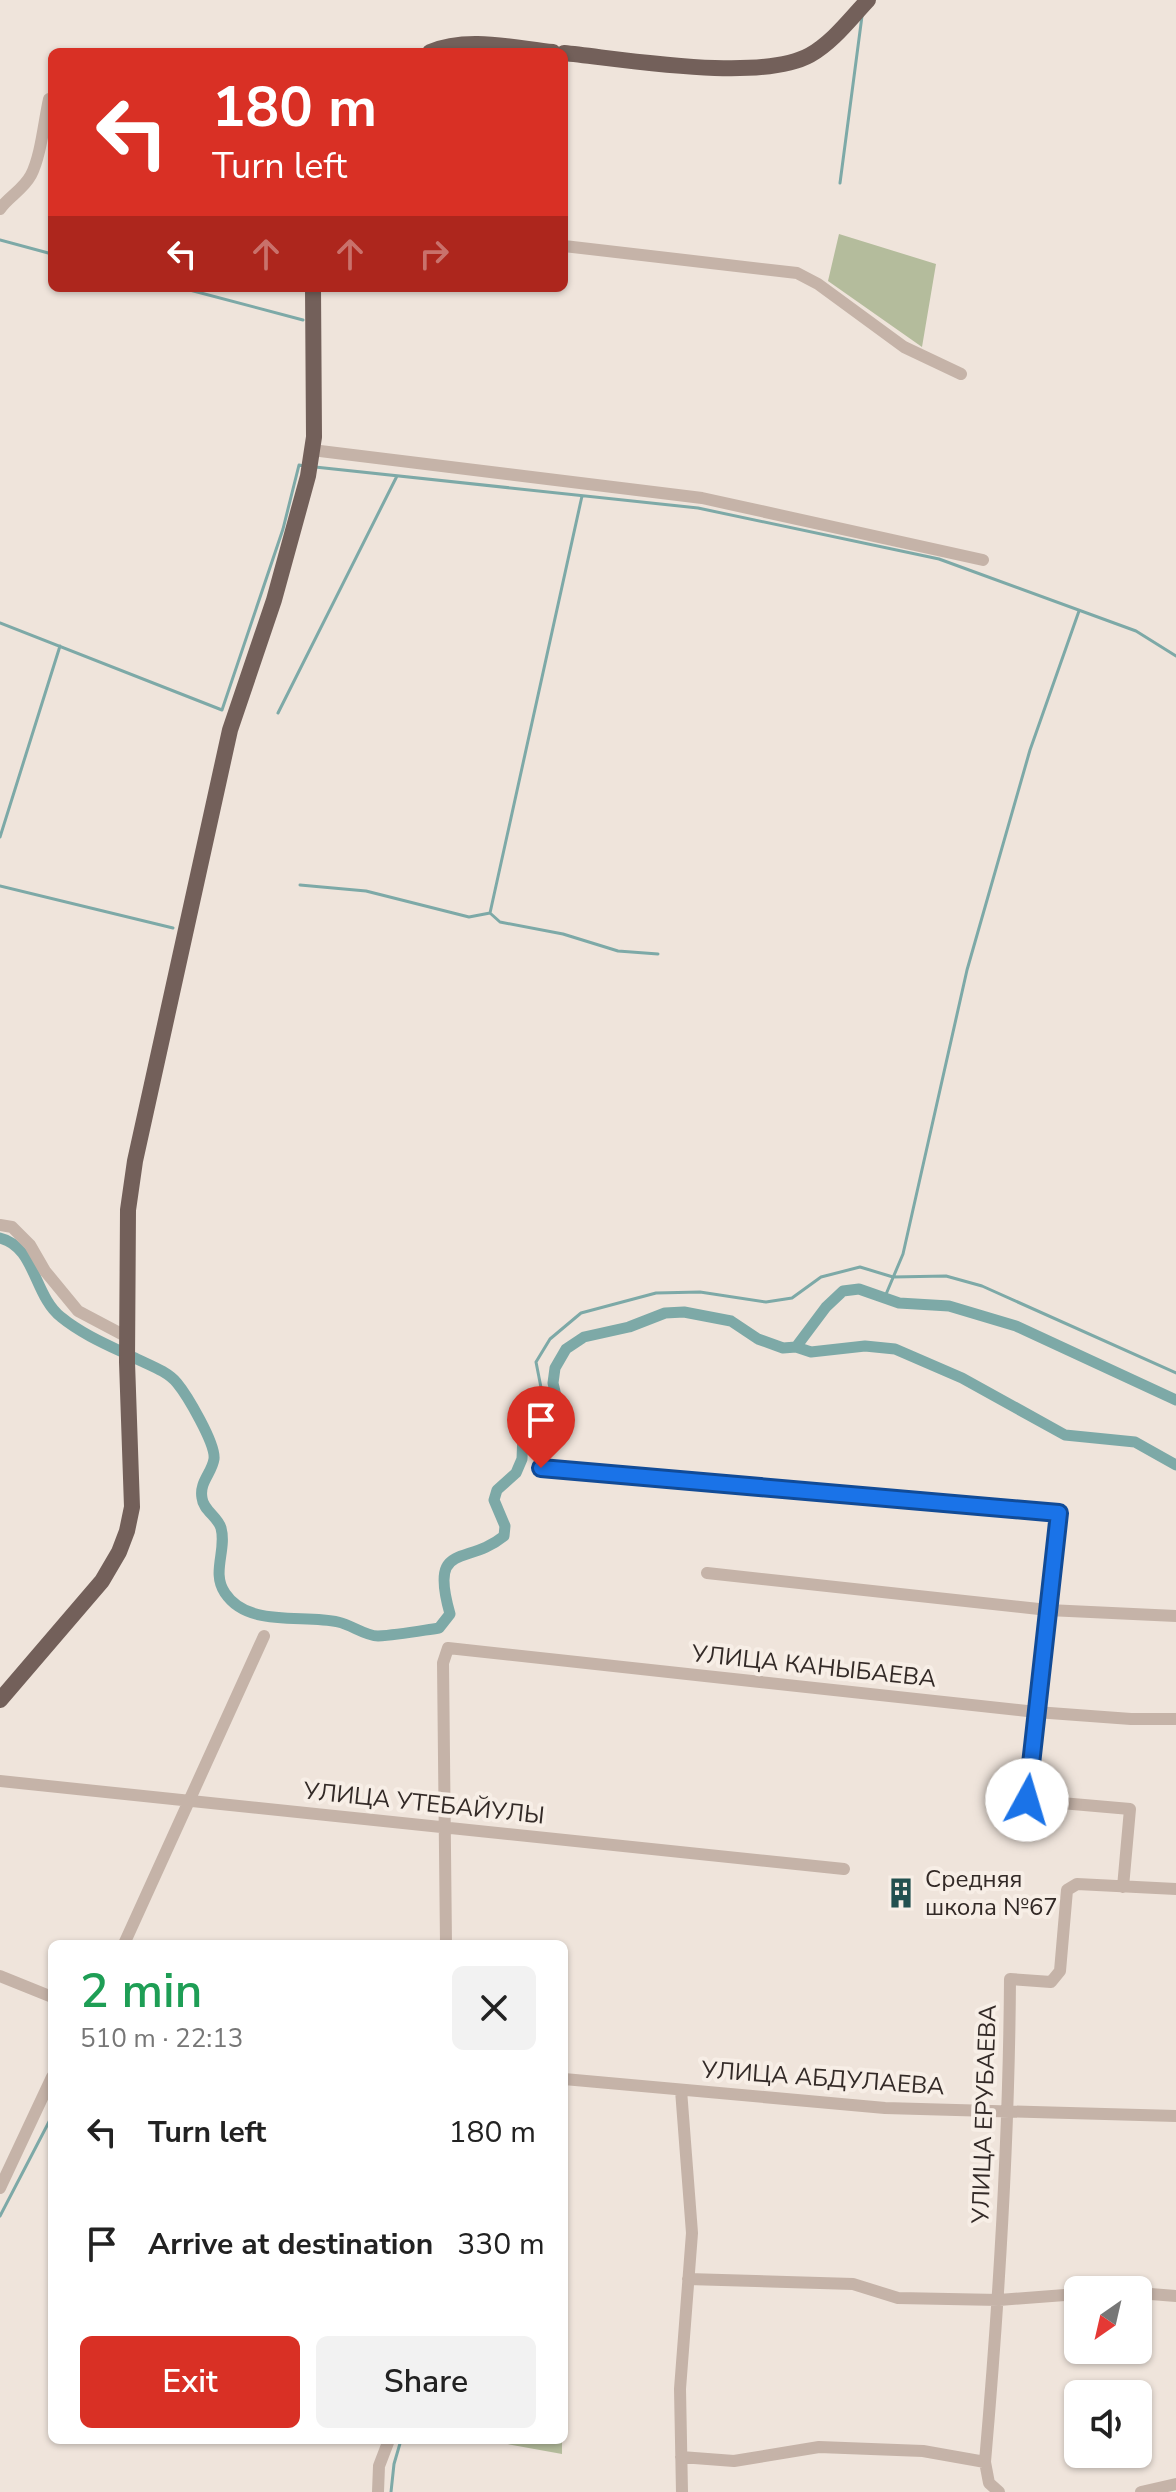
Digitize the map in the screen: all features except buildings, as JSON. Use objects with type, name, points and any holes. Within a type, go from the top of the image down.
[{"type":"main road","points":[[568,53],[715,68],[790,65],[830,41],[868,0]]},
{"type":"main road","points":[[439,48],[473,44],[513,48]]},
{"type":"main road","points":[[0,1700],[102,1581],[123,1542],[132,1507],[128,1210],[135,1161],[230,730],[278,586],[310,463],[313,292]]},
{"type":"street","points":[[0,209],[21,189],[32,173],[48,103]]},
{"type":"street","points":[[568,246],[797,273],[818,284],[904,347],[961,374]]},
{"type":"street","points":[[310,463],[702,498],[983,560]]},
{"type":"street","points":[[0,1225],[12,1227],[30,1245],[45,1271],[78,1311],[128,1349]]},
{"type":"street","points":[[541,1468],[1059,1513],[1027,1800],[1130,1809],[1123,1887]]},
{"type":"street","points":[[707,1573],[1048,1610],[1176,1616]]},
{"type":"street","points":[[126,1940],[264,1636]]},
{"type":"street","name":"УЛИЦА КАНЫБАЕВА","points":[[445,1826],[443,1663],[448,1648],[1036,1712],[1176,1719]]},
{"type":"street","name":"УЛИЦА УТЕБАЙУЛЫ","points":[[0,1781],[844,1869]]},
{"type":"street","points":[[445,1826],[446,1940]]},
{"type":"street","name":"УЛИЦА ЕРУБАЕВА","points":[[999,2492],[989,2483],[985,2462],[999,2300],[1009,2111],[1010,1979],[1051,1982],[1060,1971],[1067,1890],[1077,1884],[1176,1889]]},
{"type":"street","points":[[0,1976],[48,1995]]},
{"type":"street","name":"УЛИЦА АБДУЛАЕВА","points":[[568,2079],[885,2108],[1176,2116]]},
{"type":"street","points":[[0,2188],[48,2086]]},
{"type":"street","points":[[681,2090],[692,2233],[680,2389],[682,2492]]},
{"type":"street","points":[[688,2279],[853,2284],[898,2298],[999,2300],[1064,2295]]},
{"type":"street","points":[[1152,2294],[1176,2296]]},
{"type":"street","points":[[378,2492],[379,2466],[387,2444]]},
{"type":"street","points":[[681,2457],[734,2461],[819,2447],[923,2451],[985,2462]]},
{"type":"street","points":[[1141,2492],[1176,2484]]},
{"type":"green space","points":[[839,234],[936,264],[922,347],[828,281]]},
{"type":"green space","points":[[507,2444],[562,2444],[562,2454]]},
{"type":"waterway","points":[[840,183],[862,16]]},
{"type":"waterway","points":[[0,240],[48,253]]},
{"type":"waterway","points":[[197,292],[303,320]]},
{"type":"waterway","points":[[0,623],[222,710],[283,529],[299,465],[304,466]]},
{"type":"waterway","points":[[315,467],[698,508],[939,559],[1136,631],[1176,656]]},
{"type":"waterway","points":[[278,713],[397,476]]},
{"type":"waterway","points":[[582,496],[490,913],[500,922],[563,934],[618,951],[658,954]]},
{"type":"waterway","points":[[884,1299],[903,1254],[967,970],[1030,750],[1079,611]]},
{"type":"waterway","points":[[0,837],[60,646]]},
{"type":"waterway","points":[[300,885],[366,891],[469,917],[490,913]]},
{"type":"waterway","points":[[0,886],[173,928]]},
{"type":"waterway","points":[[0,1238],[12,1243],[28,1261],[45,1297],[61,1317],[97,1340],[163,1372],[182,1389],[200,1420],[213,1452],[213,1464],[202,1492],[205,1506],[221,1528],[221,1585],[235,1604],[247,1611],[277,1618],[338,1622],[378,1636],[439,1628],[450,1614],[444,1575],[448,1565],[504,1536],[505,1526],[494,1500],[497,1490],[516,1473],[522,1459],[523,1434],[528,1423],[546,1413],[556,1396],[553,1383],[555,1368],[566,1349],[584,1337],[629,1327],[665,1313],[684,1312],[731,1321],[758,1339],[783,1348],[796,1347],[811,1352],[865,1346],[895,1349],[962,1378],[1065,1435],[1135,1442],[1176,1465]]},
{"type":"waterway","points":[[546,1413],[536,1362],[550,1339],[581,1313],[656,1293],[700,1292],[766,1302],[792,1298],[821,1277],[860,1267],[893,1277],[946,1276],[982,1286],[1176,1373]]},
{"type":"waterway","points":[[796,1347],[826,1307],[843,1291],[859,1289],[899,1303],[949,1306],[1016,1326],[1176,1400]]},
{"type":"waterway","points":[[0,2216],[48,2124]]},
{"type":"waterway","points":[[391,2492],[400,2444]]},
{"type":"place","name":"Средняя школа №67","points":[[901,1893]]},
{"type":"route","points":[[541,1468],[1059,1513],[1027,1800]]}]
